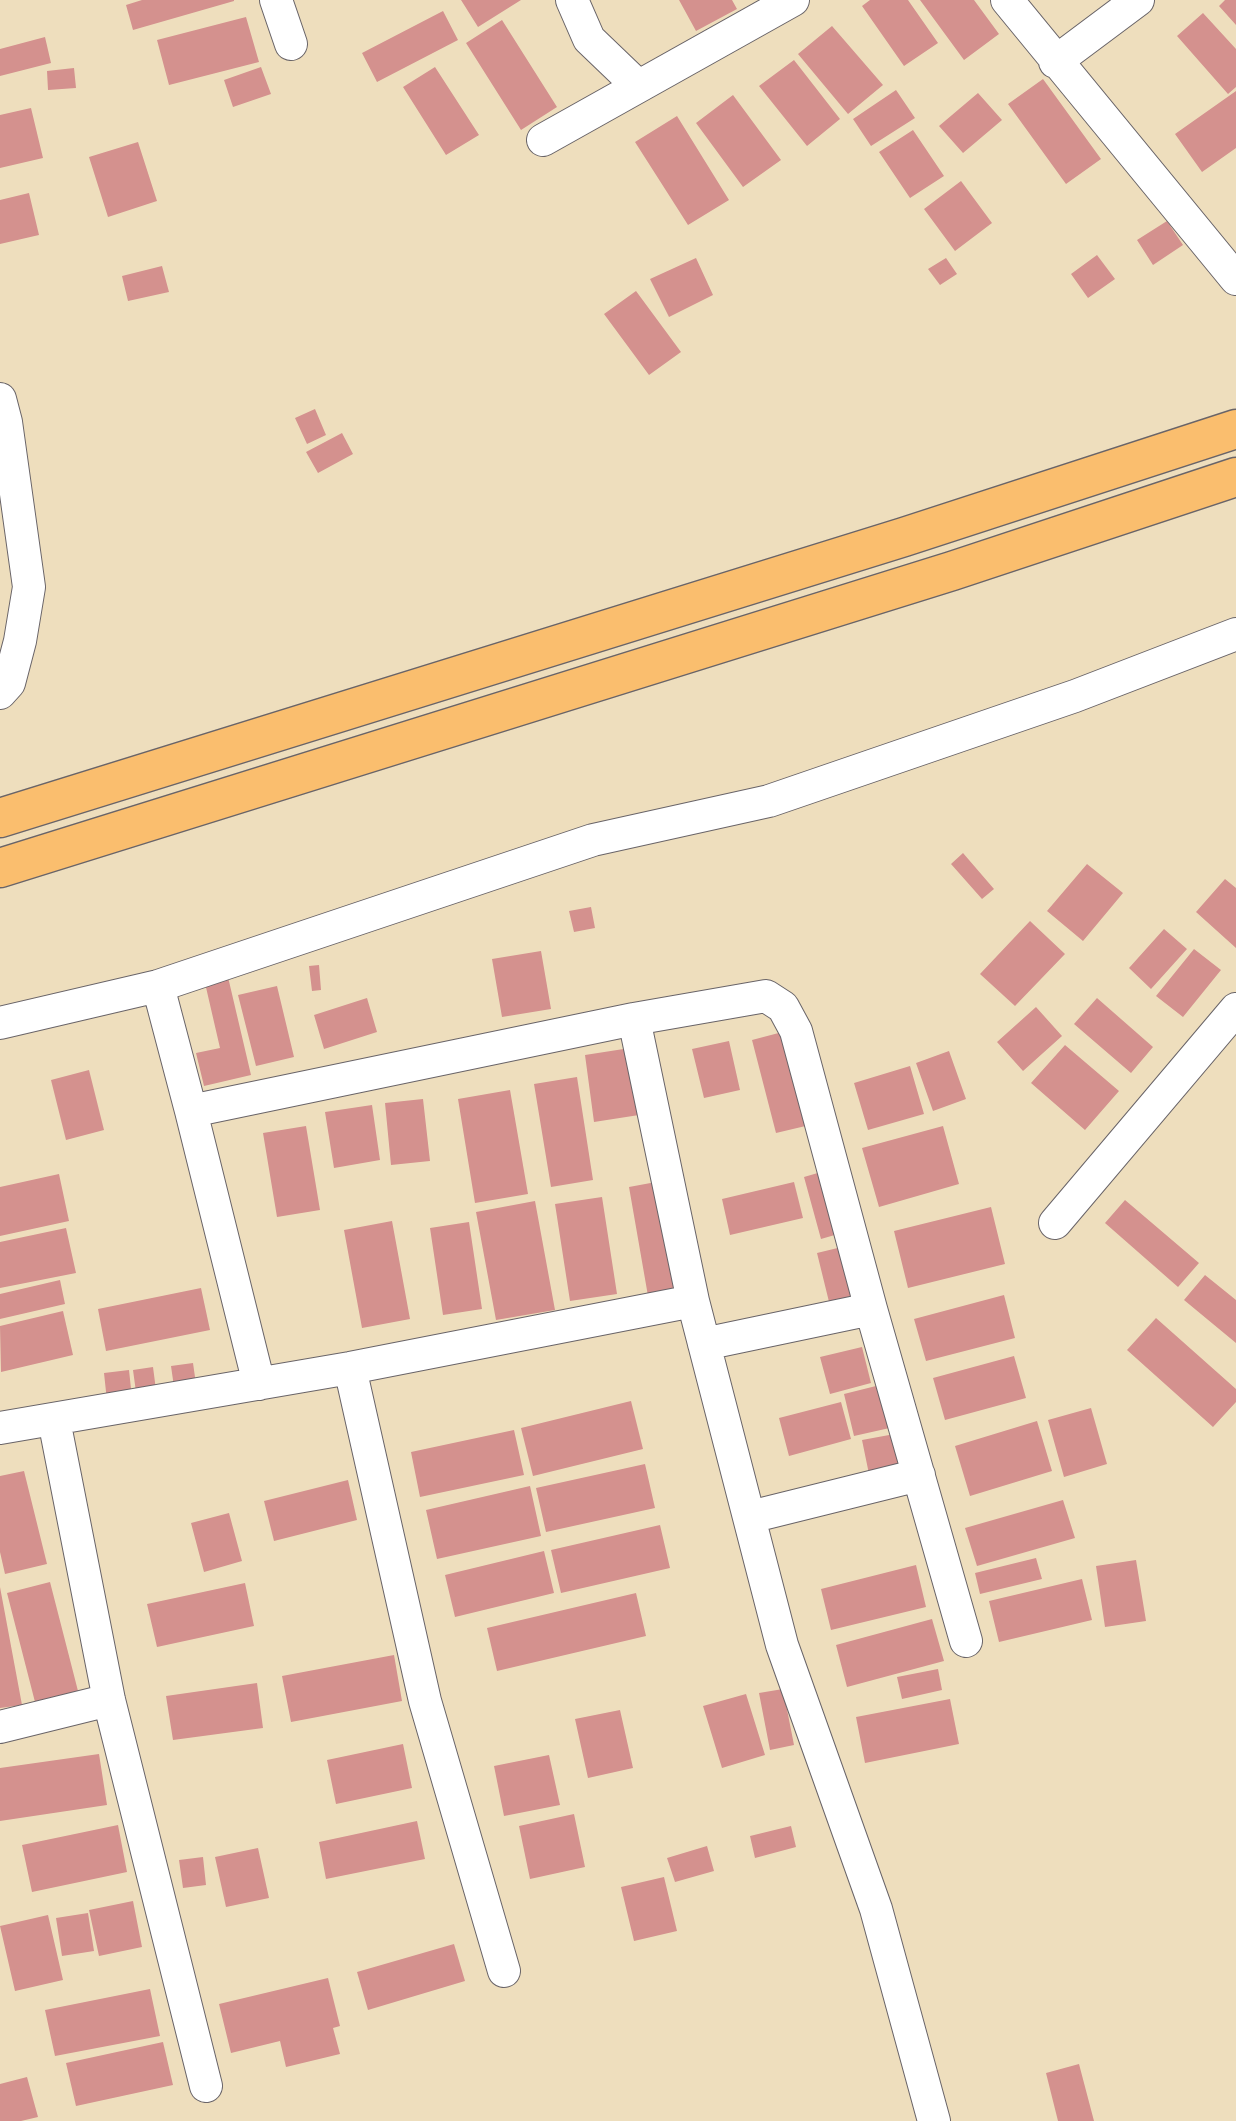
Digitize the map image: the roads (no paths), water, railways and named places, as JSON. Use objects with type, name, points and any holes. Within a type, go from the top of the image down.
[{"type":"highway","points":[[0,818],[891,541],[1236,429]]},
{"type":"highway","points":[[0,868],[925,579],[1236,477]]},
{"type":"street","points":[[276,0],[291,44]]},
{"type":"street","points":[[572,0],[589,39],[638,86]]},
{"type":"street","points":[[543,140],[793,0]]},
{"type":"street","points":[[1007,0],[1055,62],[1236,279]]},
{"type":"street","points":[[1055,62],[1138,0]]},
{"type":"street","points":[[0,399],[6,422],[29,587],[20,641],[9,682],[0,693]]},
{"type":"street","points":[[0,1023],[159,986],[593,840],[769,801],[1076,696],[1236,634]]},
{"type":"street","points":[[159,986],[259,1384]]},
{"type":"street","points":[[191,1111],[634,1019],[766,996],[783,1007],[796,1031],[871,1309],[966,1641]]},
{"type":"street","points":[[1055,1223],[1236,1009]]},
{"type":"street","points":[[634,1019],[693,1301],[782,1645],[876,1909],[934,2121]]},
{"type":"street","points":[[0,1428],[350,1368],[693,1301]]},
{"type":"street","points":[[704,1344],[871,1309]]},
{"type":"street","points":[[350,1368],[425,1701],[504,1970]]},
{"type":"street","points":[[54,1420],[109,1700],[206,2086]]},
{"type":"street","points":[[750,1517],[919,1475]]},
{"type":"street","points":[[0,1727],[109,1700]]}]
